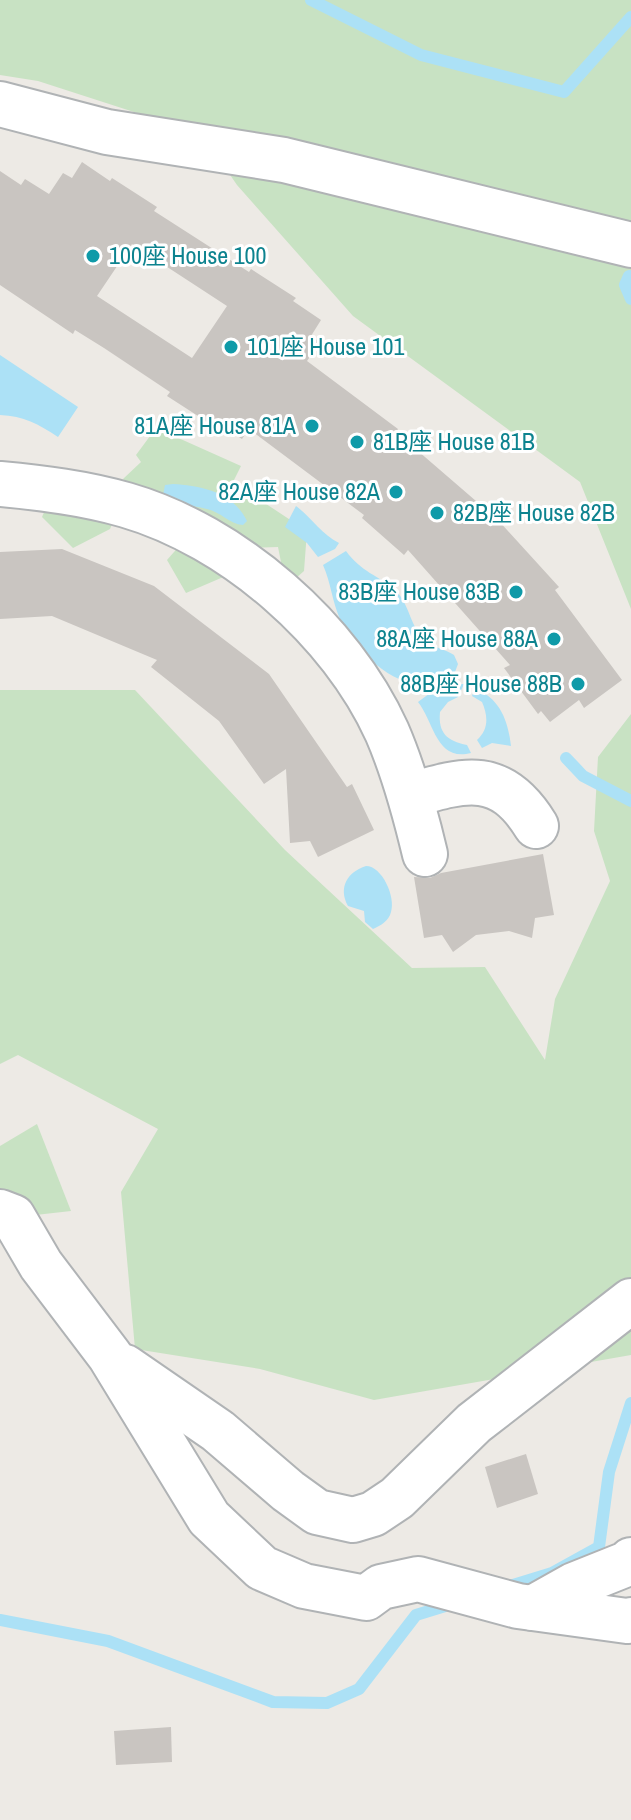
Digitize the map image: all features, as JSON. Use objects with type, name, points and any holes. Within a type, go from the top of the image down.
[{"type":"street","points":[[0,104],[107,132],[284,160],[631,245]]},
{"type":"street","points":[[0,484],[61,489],[129,506],[194,533],[253,570],[305,616],[350,670],[386,730],[411,795],[425,854]]},
{"type":"street","points":[[411,795],[458,782],[491,785],[510,794],[525,808],[536,826]]},
{"type":"street","points":[[0,1212],[13,1217],[41,1265],[110,1356],[209,1518],[262,1568],[304,1586],[366,1598],[381,1587],[418,1579],[526,1607],[630,1623]]},
{"type":"street","points":[[110,1356],[218,1431],[317,1512],[353,1520],[373,1514],[397,1498],[474,1423],[631,1301]]},
{"type":"street","points":[[526,1607],[631,1560]]},
{"type":"green space","points":[[0,0],[631,0],[631,609],[580,482],[353,316],[237,185],[202,134],[38,81],[0,75]]},
{"type":"green space","points":[[156,428],[241,466],[233,482],[307,531],[304,571],[286,587],[278,547],[249,548],[141,499],[123,479],[141,462],[136,455]]},
{"type":"green space","points":[[54,490],[115,517],[110,529],[73,548],[42,517]]},
{"type":"green space","points":[[181,544],[235,572],[186,593],[167,560]]},
{"type":"green space","points":[[0,690],[135,690],[285,850],[412,968],[485,967],[545,1060],[555,999],[610,881],[594,831],[598,757],[631,714],[631,1355],[374,1400],[260,1369],[135,1349],[121,1192],[158,1129],[18,1055],[0,1064]]},
{"type":"green space","points":[[37,1124],[71,1211],[0,1219],[0,1146]]},
{"type":"water","points":[[0,355],[78,407],[58,437],[30,422],[0,415]]},
{"type":"water","points":[[165,485],[216,492],[234,503],[247,521],[243,525],[238,524],[201,507],[174,502],[163,495]]},
{"type":"water","points":[[296,506],[339,543],[335,549],[318,557],[307,543],[285,527]]},
{"type":"water","points":[[346,551],[358,564],[396,591],[425,640],[454,655],[458,664],[455,672],[424,682],[407,682],[384,670],[362,651],[340,619],[323,565]]},
{"type":"water","points":[[447,684],[464,684],[458,697],[448,702],[440,712],[442,731],[454,741],[467,745],[471,753],[450,752],[443,746],[418,702]]},
{"type":"water","points":[[475,688],[497,704],[508,728],[511,746],[492,743],[482,748],[477,740],[484,731],[486,717],[482,702],[472,696]]},
{"type":"water","points":[[366,866],[377,871],[386,883],[392,906],[388,918],[373,929],[365,922],[364,911],[348,906],[344,893],[349,877]]},
{"type":"building","points":[[82,162],[110,181],[112,178],[157,207],[154,211],[296,298],[293,301],[321,320],[311,336],[320,342],[307,361],[398,429],[396,432],[498,520],[559,587],[555,590],[622,680],[584,708],[579,700],[550,722],[541,711],[538,714],[504,668],[510,665],[408,550],[404,555],[362,518],[364,515],[249,429],[242,439],[214,421],[212,425],[167,396],[170,392],[104,348],[75,330],[73,334],[0,285],[0,171],[21,185],[25,179],[49,194],[63,173],[72,178]],"holes":[[[132,244],[227,306],[192,358],[97,296]]]},
{"type":"building","points":[[62,549],[154,586],[269,674],[347,787],[352,784],[374,830],[318,857],[310,841],[290,843],[286,769],[264,784],[219,721],[151,667],[157,660],[52,616],[0,619],[0,552]]},
{"type":"building","points":[[543,854],[554,915],[535,918],[532,938],[509,931],[476,935],[453,952],[442,935],[424,938],[414,877],[430,878],[441,873]]},
{"type":"building","points":[[526,1454],[538,1494],[497,1508],[485,1467]]},
{"type":"building","points":[[171,1727],[172,1762],[116,1765],[114,1731]]},
{"type":"waterway","points":[[311,0],[421,55],[564,92],[631,17]]},
{"type":"waterway","points":[[629,276],[625,285],[631,299]]},
{"type":"waterway","points":[[566,758],[583,776],[631,801]]},
{"type":"waterway","points":[[503,1588],[552,1573],[599,1547],[609,1472],[631,1403]]},
{"type":"waterway","points":[[0,1620],[108,1641],[273,1702],[327,1703],[359,1689],[416,1615],[455,1603]]},
{"type":"place","name":"100座 House 100","points":[[93,256]]},
{"type":"place","name":"101座 House 101","points":[[231,347]]},
{"type":"place","name":"81A座 House 81A","points":[[312,426]]},
{"type":"place","name":"81B座 House 81B","points":[[357,442]]},
{"type":"place","name":"82A座 House 82A","points":[[396,492]]},
{"type":"place","name":"82B座 House 82B","points":[[437,513]]},
{"type":"place","name":"83B座 House 83B","points":[[516,592]]},
{"type":"place","name":"88A座 House 88A","points":[[554,639]]},
{"type":"place","name":"88B座 House 88B","points":[[578,684]]}]
